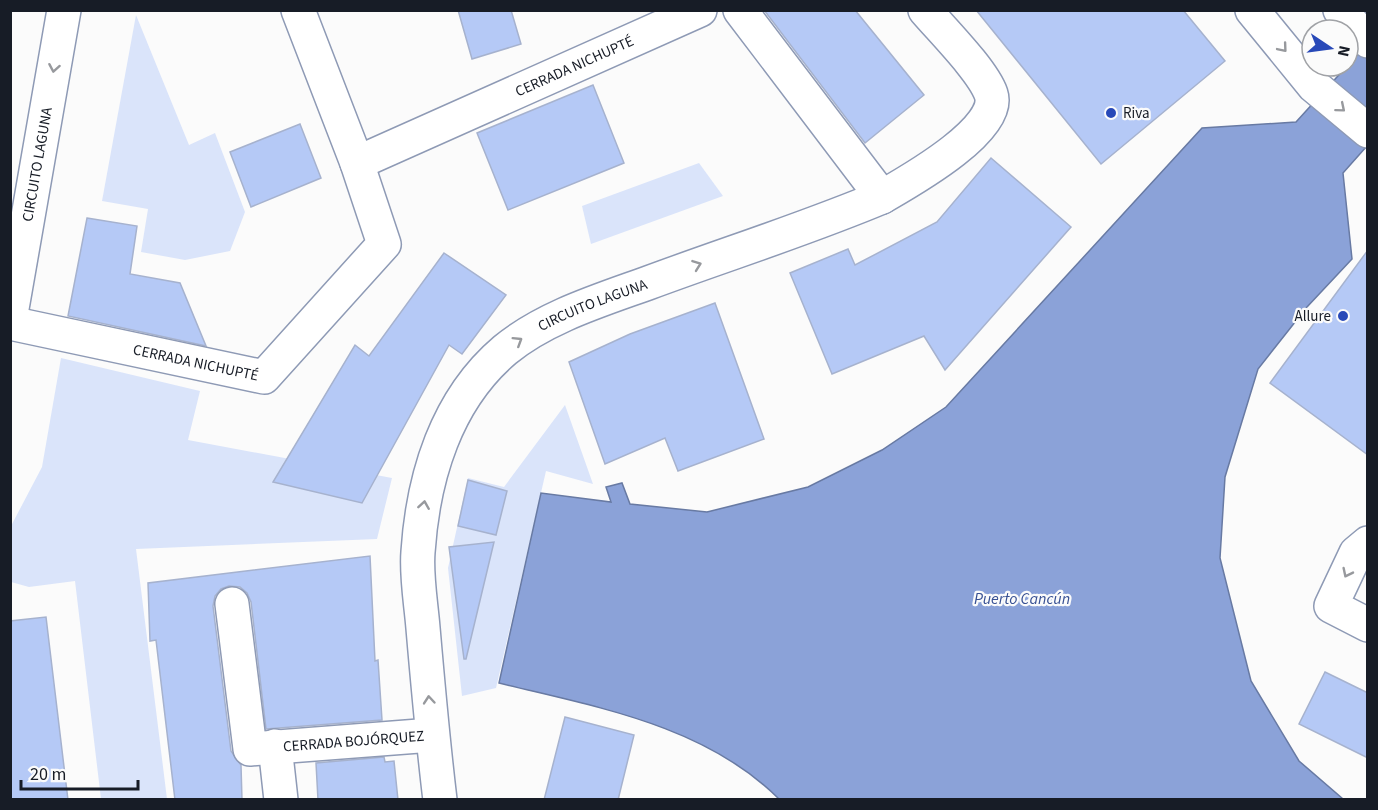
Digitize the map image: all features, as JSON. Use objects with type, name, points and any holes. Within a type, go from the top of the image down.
[{"type":"street","name":"CIRCUITO LAGUNA","points":[[10,322],[64,10]]},
{"type":"street","name":"CERRADA NICHUPTÉ","points":[[10,322],[264,376],[384,244],[357,163],[298,10]]},
{"type":"street","points":[[740,10],[882,196]]},
{"type":"street","name":"CIRCUITO LAGUNA","points":[[440,800],[432,735],[417,554],[422,513],[436,450],[450,420],[487,368],[506,348],[538,328],[596,302],[882,196],[916,179],[962,144],[983,125],[993,110],[992,95],[982,77],[925,10]]},
{"type":"street","points":[[1252,10],[1314,86],[1368,131]]},
{"type":"street","points":[[1340,10],[1368,41]]},
{"type":"street","name":"CERRADA NICHUPTÉ","points":[[357,163],[697,11]]},
{"type":"street","points":[[1368,543],[1356,554],[1331,606],[1368,625]]},
{"type":"street","name":"CERRADA BOJÓRQUEZ","points":[[232,604],[250,749],[432,735]]},
{"type":"street","name":"CERRADA BOJÓRQUEZ","points":[[275,746],[281,800]]},
{"type":"shaded area","points":[[136,15],[189,145],[215,133],[245,212],[230,251],[185,260],[141,252],[148,209],[102,201]]},
{"type":"shaded area","points":[[699,163],[723,196],[591,244],[582,206]]},
{"type":"shaded area","points":[[61,358],[200,391],[188,440],[392,478],[377,539],[136,549],[167,799],[101,799],[75,581],[29,587],[11,582],[11,526],[42,467]]},
{"type":"shaded area","points":[[565,405],[593,484],[546,471],[496,688],[462,696],[448,568],[468,478],[504,487]]},
{"type":"water","name":"Puerto Cancún","points":[[1367,44],[1367,146],[1343,173],[1352,259],[1307,307],[1258,369],[1225,477],[1220,558],[1251,681],[1299,761],[1343,799],[779,799],[750,774],[718,753],[683,736],[611,711],[499,683],[541,493],[611,502],[606,487],[622,483],[630,504],[707,512],[808,487],[882,450],[946,407],[1202,128],[1296,122],[1336,78],[1360,78],[1360,52]]},
{"type":"building","points":[[458,10],[511,10],[521,44],[472,59]]},
{"type":"building","points":[[764,10],[855,10],[924,95],[865,143]]},
{"type":"building","name":"Riva","points":[[976,10],[1183,10],[1225,61],[1101,164]]},
{"type":"building","points":[[593,85],[624,163],[508,210],[477,133]]},
{"type":"building","points":[[300,124],[321,178],[251,207],[230,152]]},
{"type":"building","points":[[991,158],[1071,227],[945,370],[924,336],[832,374],[790,273],[848,249],[855,265],[937,222]]},
{"type":"building","points":[[87,218],[137,226],[130,274],[180,283],[206,346],[68,316]]},
{"type":"building","name":"Allure","points":[[1368,250],[1368,455],[1270,383]]},
{"type":"building","points":[[444,253],[506,295],[462,354],[449,345],[362,503],[273,482],[355,345],[369,356]]},
{"type":"building","points":[[715,303],[764,439],[678,471],[665,438],[605,464],[569,362],[630,334]]},
{"type":"building","points":[[468,480],[507,491],[496,535],[458,526]]},
{"type":"building","points":[[494,542],[466,659],[464,659],[449,547]]},
{"type":"building","points":[[370,556],[375,661],[378,660],[382,720],[266,729],[251,602],[247,593],[240,587],[229,586],[221,589],[215,596],[213,606],[231,751],[241,765],[242,800],[175,800],[156,640],[150,641],[148,583]]},
{"type":"building","points":[[46,617],[68,800],[10,800],[10,621]]},
{"type":"building","points":[[1325,672],[1368,693],[1368,758],[1299,724]]},
{"type":"building","points":[[565,717],[634,735],[618,800],[544,800]]},
{"type":"building","points":[[384,757],[385,762],[394,761],[398,800],[318,800],[316,763]]},
{"type":"place","name":"Riva","points":[[1111,113]]},
{"type":"place","name":"Allure","points":[[1343,316]]}]
